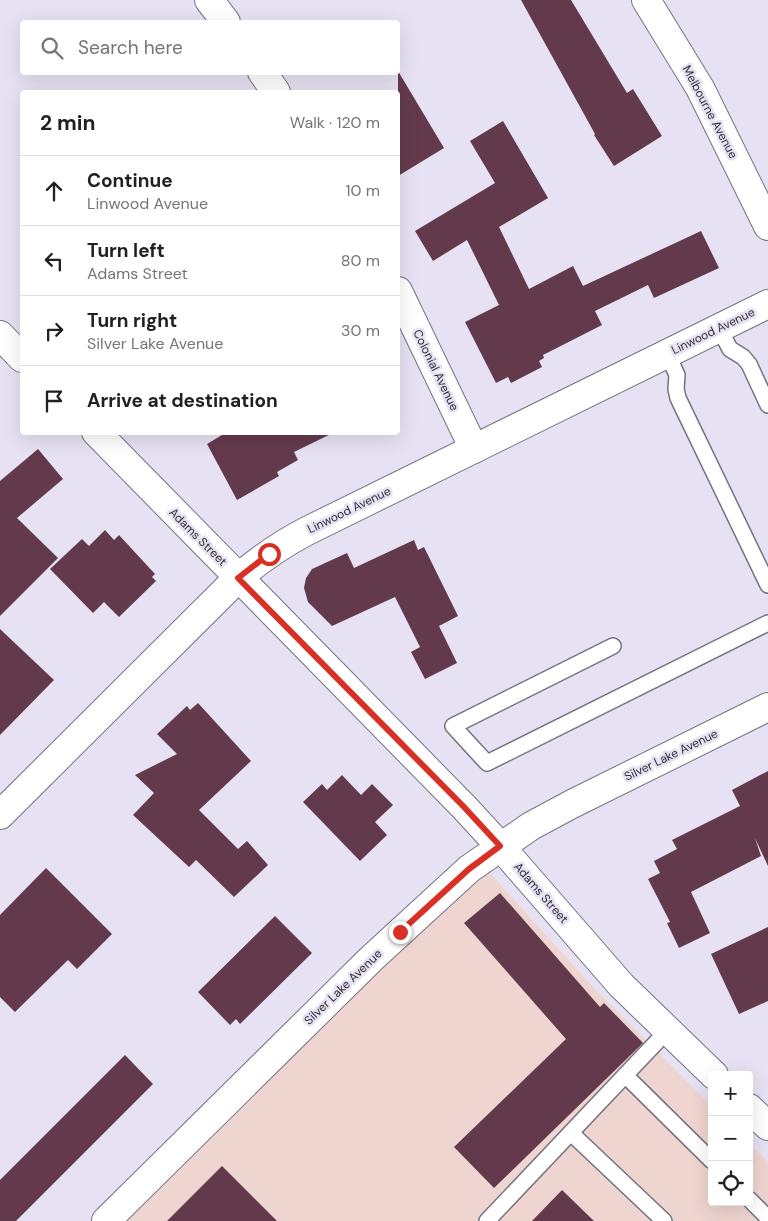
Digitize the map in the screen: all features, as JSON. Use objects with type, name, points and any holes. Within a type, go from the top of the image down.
[{"type":"street","points":[[209,0],[224,20]]},
{"type":"street","name":"Melbourne Avenue","points":[[646,0],[700,88],[768,226]]},
{"type":"street","points":[[264,75],[275,90]]},
{"type":"street","name":"Colonial Avenue","points":[[400,295],[474,449]]},
{"type":"street","name":"Linwood Avenue","points":[[0,815],[238,578],[262,558],[300,534],[768,304]]},
{"type":"street","points":[[0,335],[20,356]]},
{"type":"street","name":"Adams Street","points":[[99,435],[464,807],[621,985],[710,1071]]},
{"type":"street","name":"Silver Lake Avenue","points":[[106,1221],[371,959],[469,869],[531,826],[768,706]]},
{"type":"street","points":[[753,1112],[768,1126]]},
{"type":"lane","points":[[719,328],[730,349],[743,357],[749,364],[768,405]]},
{"type":"lane","points":[[668,354],[677,375],[676,389],[678,398],[768,585]]},
{"type":"lane","points":[[613,646],[453,726],[488,763],[768,623]]},
{"type":"lane","points":[[487,1221],[668,1031]]},
{"type":"lane","points":[[626,1076],[708,1157]]},
{"type":"lane","points":[[571,1133],[664,1221]]},
{"type":"lane","points":[[753,1203],[768,1218]]},
{"type":"shaded area","points":[[479,861],[595,989],[708,1102],[708,1206],[753,1206],[753,1147],[768,1162],[768,1221],[109,1221]]},
{"type":"building","points":[[521,0],[571,0],[627,93],[633,89],[662,136],[614,166],[594,135]]},
{"type":"building","points":[[400,74],[444,148],[400,175],[400,90],[398,90],[398,75]]},
{"type":"building","points":[[503,121],[548,198],[499,227],[529,289],[573,266],[583,286],[701,231],[719,268],[654,298],[648,285],[595,311],[602,325],[543,355],[544,358],[539,361],[542,367],[511,383],[508,377],[496,383],[465,322],[499,305],[467,240],[433,261],[415,231],[495,183],[470,141]]},
{"type":"building","points":[[222,435],[329,435],[294,452],[298,460],[277,472],[279,476],[237,500],[207,444]]},
{"type":"building","points":[[38,449],[63,479],[17,518],[58,558],[0,616],[0,481]]},
{"type":"building","points":[[105,530],[114,540],[119,535],[155,574],[152,577],[156,581],[119,617],[104,602],[93,613],[50,569],[82,539],[89,546]]},
{"type":"building","points":[[414,540],[418,550],[424,547],[458,616],[439,626],[457,663],[425,679],[411,652],[420,647],[395,597],[332,626],[308,602],[304,588],[306,578],[312,569],[347,553],[354,568]]},
{"type":"building","points":[[0,629],[54,680],[0,735]]},
{"type":"building","points":[[198,703],[251,761],[199,810],[238,849],[247,841],[268,865],[234,897],[196,860],[189,867],[133,815],[154,793],[135,775],[177,754],[157,734],[187,706],[190,710]]},
{"type":"building","points":[[768,771],[768,866],[755,838],[761,856],[691,892],[710,933],[679,948],[667,923],[670,922],[648,879],[660,873],[654,861],[677,849],[672,840],[740,806],[732,790]]},
{"type":"building","points":[[342,775],[361,795],[372,784],[393,805],[375,822],[387,835],[360,861],[303,802],[322,784],[327,790]]},
{"type":"building","points":[[46,868],[112,934],[77,969],[68,960],[15,1012],[0,997],[0,915]]},
{"type":"building","points":[[500,893],[600,1007],[604,1003],[643,1043],[494,1188],[454,1147],[566,1039],[464,923]]},
{"type":"building","points":[[275,916],[312,953],[240,1024],[236,1019],[230,1025],[198,992]]},
{"type":"building","points":[[768,927],[768,1001],[739,1014],[711,954]]},
{"type":"building","points":[[125,1055],[153,1084],[16,1221],[0,1221],[0,1180]]},
{"type":"building","points":[[222,1166],[277,1221],[167,1221]]},
{"type":"building","points":[[562,1190],[594,1221],[532,1221]]},
{"type":"route","points":[[269,554],[238,578],[464,807],[500,846],[469,869],[400,932]]}]
